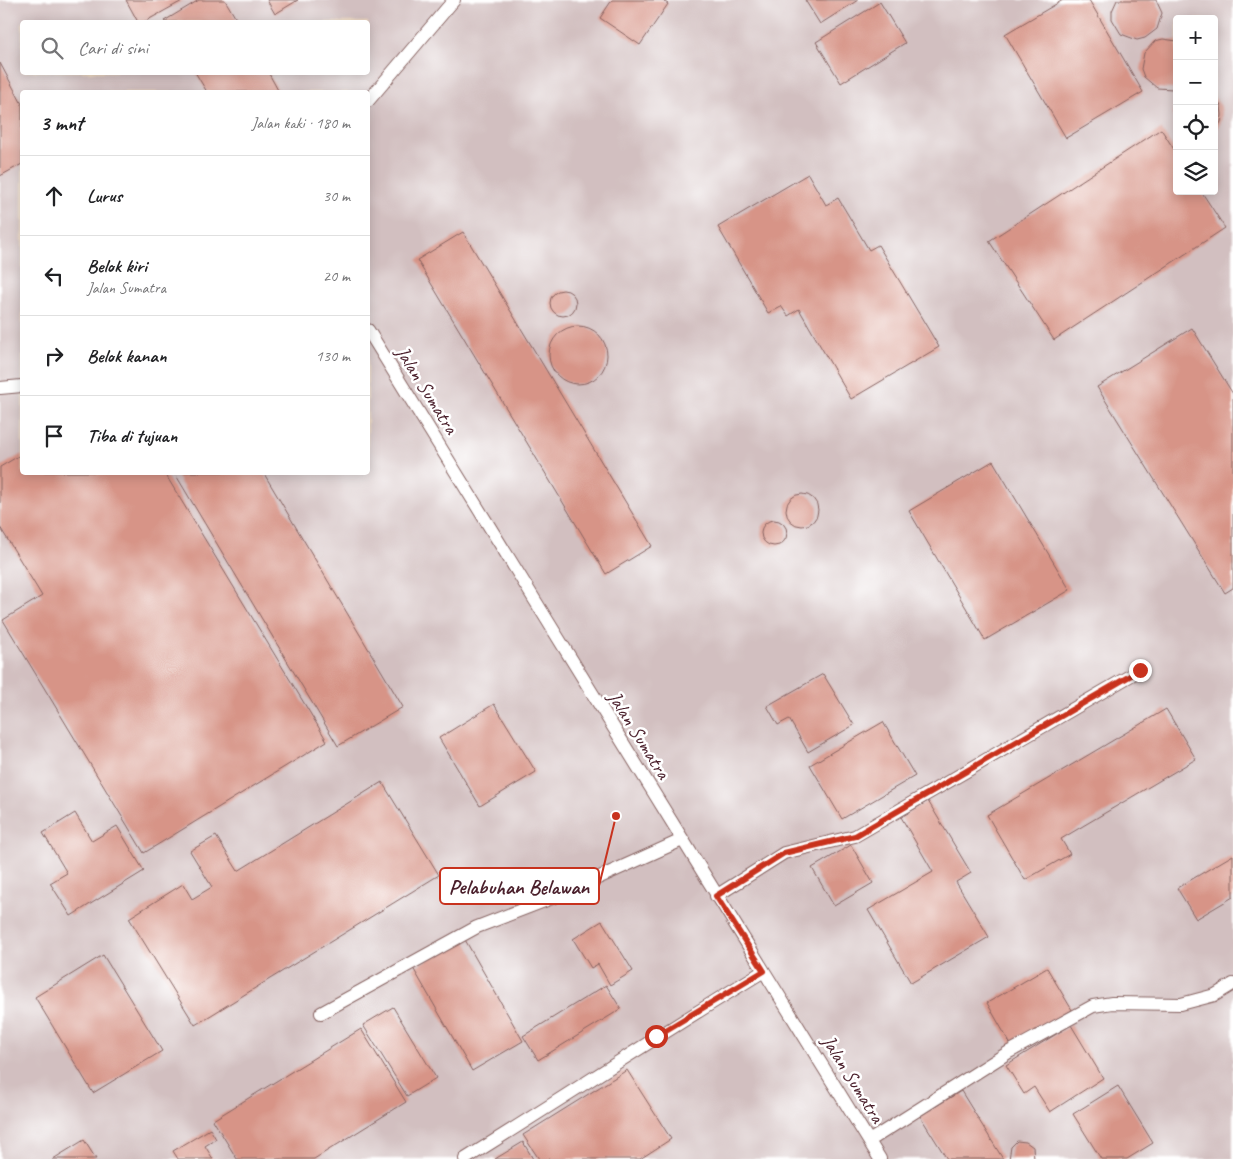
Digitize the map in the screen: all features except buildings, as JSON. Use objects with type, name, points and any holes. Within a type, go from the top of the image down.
[{"type":"lane","points":[[370,100],[454,0]]},
{"type":"lane","name":"Jalan Sumatra","points":[[370,333],[880,1159]]},
{"type":"lane","points":[[0,388],[20,386]]},
{"type":"lane","points":[[716,896],[784,853],[855,836],[1140,670]]},
{"type":"lane","points":[[321,1013],[477,927],[560,895],[682,840]]},
{"type":"lane","points":[[465,1159],[563,1098],[656,1036],[764,971]]},
{"type":"lane","points":[[869,1141],[1009,1052],[1093,1006],[1112,1003],[1181,1004],[1215,995],[1233,984]]},
{"type":"shaded area","points":[[0,0],[1233,0],[1233,1159],[0,1159]]},
{"type":"place","name":"Pelabuhan Belawan","points":[[616,816]]},
{"type":"route","points":[[656,1036],[764,971],[716,896],[784,853],[855,836],[1140,670]]}]
